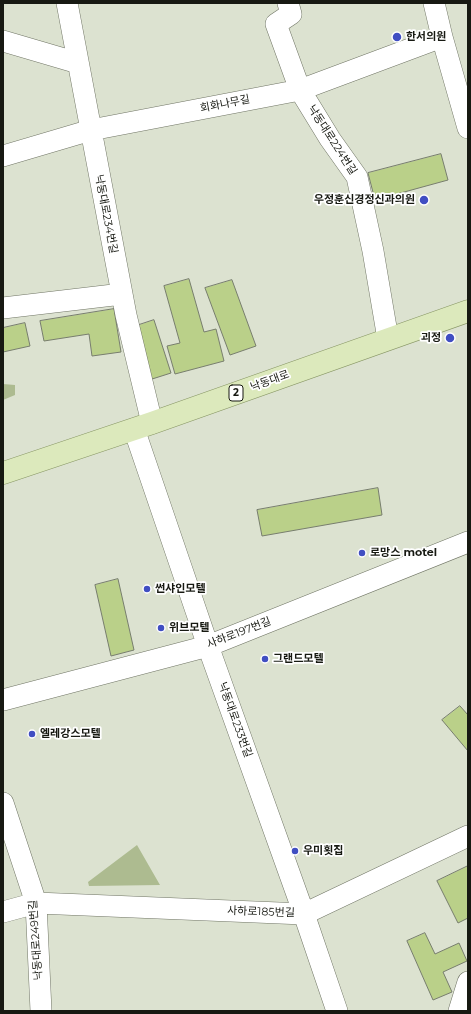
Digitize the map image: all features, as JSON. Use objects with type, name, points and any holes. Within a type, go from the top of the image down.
[{"type":"main road","name":"낙동대로","points":[[3,473],[143,426],[388,338],[468,311]]},
{"type":"street","name":"낙동대로234번길","points":[[67,3],[122,294],[143,426]]},
{"type":"street","name":"낙동대로224번길","points":[[288,3],[291,14],[276,24],[300,90],[330,139],[357,177],[373,251],[388,338]]},
{"type":"street","points":[[434,3],[468,128]]},
{"type":"street","name":"회화나무길","points":[[3,156],[91,130],[300,90],[442,36]]},
{"type":"street","points":[[3,41],[78,63]]},
{"type":"street","points":[[3,308],[122,294]]},
{"type":"street","name":"낙동대로233번길","points":[[143,426],[208,646],[304,914],[337,1011]]},
{"type":"street","name":"사하로197번길","points":[[3,700],[208,646],[468,542]]},
{"type":"street","name":"낙동대로249번길","points":[[3,803],[36,903],[41,1011]]},
{"type":"street","name":"사하로185번길","points":[[3,912],[36,903],[304,914],[468,836]]},
{"type":"street","points":[[458,1011],[468,982]]},
{"type":"green space","points":[[3,384],[15,385],[15,395],[3,400]]},
{"type":"green space","points":[[137,845],[160,885],[89,886],[88,882]]},
{"type":"building","points":[[441,154],[448,180],[375,200],[368,173]]},
{"type":"building","points":[[189,279],[204,332],[216,329],[224,361],[175,374],[167,346],[180,343],[164,286]]},
{"type":"building","points":[[232,280],[256,346],[230,355],[205,288]]},
{"type":"building","points":[[114,309],[121,352],[92,356],[89,334],[44,341],[40,321]]},
{"type":"building","points":[[154,320],[171,373],[149,380],[133,327]]},
{"type":"building","points":[[25,323],[30,346],[3,352],[3,328]]},
{"type":"building","points":[[378,488],[382,515],[262,536],[257,510]]},
{"type":"building","points":[[118,579],[134,650],[111,656],[95,585]]},
{"type":"building","points":[[460,706],[468,715],[468,751],[442,720]]},
{"type":"building","points":[[468,866],[468,918],[458,923],[437,881]]},
{"type":"building","points":[[425,933],[435,954],[459,943],[467,961],[443,972],[452,992],[433,1000],[407,941]]},
{"type":"place","name":"한서의원","points":[[397,37]]},
{"type":"place","name":"우정훈신경정신과의원","points":[[424,200]]},
{"type":"place","name":"괴정","points":[[450,338]]},
{"type":"place","name":"로망스 motel","points":[[362,553]]},
{"type":"place","name":"썬샤인모텔","points":[[147,589]]},
{"type":"place","name":"위브모텔","points":[[161,628]]},
{"type":"place","name":"그랜드모텔","points":[[265,659]]},
{"type":"place","name":"엘레강스모텔","points":[[32,734]]},
{"type":"place","name":"우미횟집","points":[[295,851]]}]
